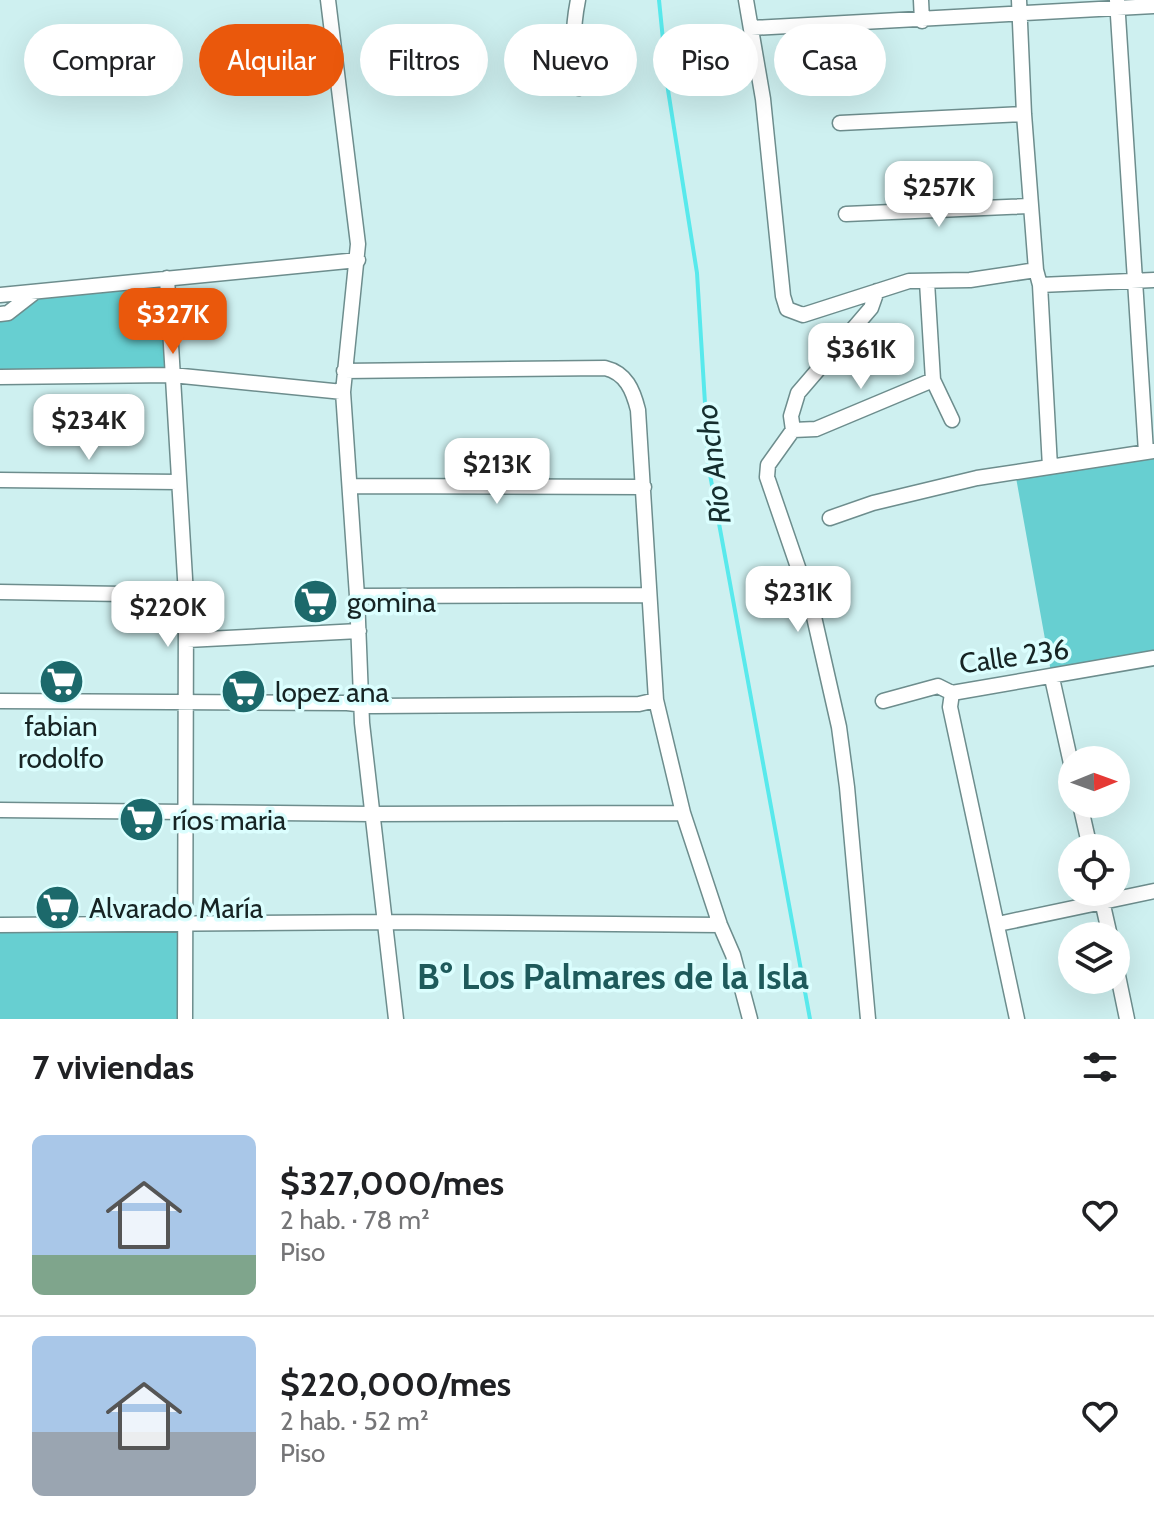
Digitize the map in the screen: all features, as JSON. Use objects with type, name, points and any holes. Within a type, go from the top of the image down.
[{"type":"street","points":[[328,0],[357,231],[358,260],[343,392],[361,704],[396,1019]]},
{"type":"street","points":[[575,24],[578,0]]},
{"type":"street","points":[[746,0],[750,24]]},
{"type":"street","points":[[921,0],[922,21]]},
{"type":"street","points":[[830,518],[873,503],[977,478],[1150,452],[1117,4]]},
{"type":"street","points":[[758,28],[922,21],[1020,7],[1154,6]]},
{"type":"street","points":[[1020,7],[1024,114],[1030,206],[1040,285],[1050,467]]},
{"type":"street","points":[[758,69],[783,296],[787,309],[797,314],[810,314],[909,281],[970,280],[1036,270]]},
{"type":"street","points":[[840,123],[1024,114]]},
{"type":"street","points":[[846,214],[1030,206]]},
{"type":"street","points":[[0,295],[358,260]]},
{"type":"street","points":[[167,278],[186,595],[185,1019]]},
{"type":"street","points":[[1040,285],[1154,280]]},
{"type":"street","points":[[927,282],[933,380],[952,420]]},
{"type":"street","points":[[868,1019],[839,727],[812,608],[767,477],[768,465],[793,430],[791,416],[798,393],[871,308],[877,291]]},
{"type":"street","points":[[0,314],[8,313],[35,292]]},
{"type":"street","points":[[344,371],[589,368],[614,370],[629,384],[638,410],[656,700],[683,813],[733,955],[750,1019]]},
{"type":"street","points":[[0,377],[172,375],[343,392]]},
{"type":"street","points":[[793,430],[816,429],[933,380]]},
{"type":"street","points":[[0,480],[178,482]]},
{"type":"street","points":[[350,486],[644,487]]},
{"type":"street","points":[[0,592],[186,595]]},
{"type":"street","points":[[357,596],[648,595]]},
{"type":"street","points":[[187,640],[359,631]]},
{"type":"street","name":"Calle 236","points":[[883,701],[938,686],[952,693],[1154,658]]},
{"type":"street","points":[[1052,678],[1067,746]]},
{"type":"street","points":[[952,693],[950,707],[1017,1019]]},
{"type":"street","points":[[0,701],[639,704],[656,700]]},
{"type":"street","points":[[0,810],[683,813]]},
{"type":"street","points":[[1130,894],[1154,891]]},
{"type":"street","points":[[998,924],[1067,906]]},
{"type":"street","points":[[0,925],[386,922],[720,925]]},
{"type":"street","points":[[1122,994],[1127,1019]]},
{"type":"shaded area","points":[[167,278],[168,375],[0,377],[0,314],[35,292]]},
{"type":"shaded area","points":[[1154,455],[1154,658],[1052,678],[1015,472]]},
{"type":"shaded area","points":[[0,925],[185,925],[183,1019],[0,1019]]},
{"type":"waterway","name":"Río Ancho","points":[[659,0],[668,90],[697,273],[709,469],[810,1019]]},
{"type":"place","name":"gomina","points":[[316,602]]},
{"type":"place","name":"fabian rodolfo","points":[[61,682]]},
{"type":"place","name":"lopez ana","points":[[244,692]]},
{"type":"place","name":"ríos maria","points":[[141,820]]},
{"type":"place","name":"Alvarado María","points":[[58,908]]},
{"type":"district","name":"Bº Los Palmares de la Isla","points":[[613,976]]}]
